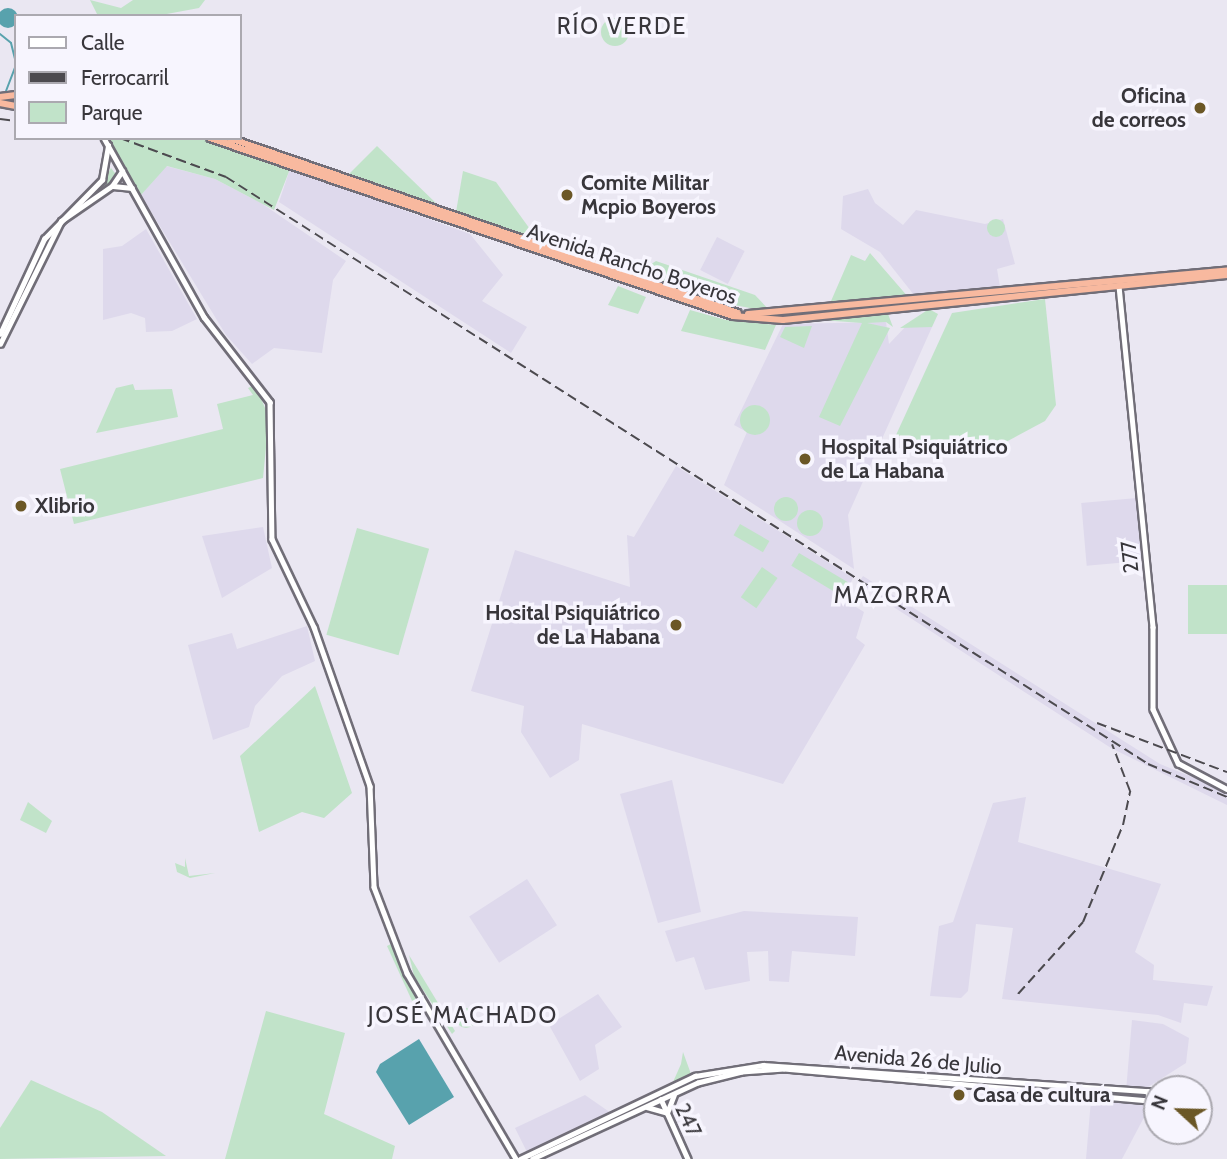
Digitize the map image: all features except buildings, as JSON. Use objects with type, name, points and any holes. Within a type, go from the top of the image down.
[{"type":"highway","name":"Avenida Rancho Boyeros","points":[[216,140],[733,316],[783,320],[1227,275]]},
{"type":"highway","name":"Avenida Rancho Boyeros","points":[[235,140],[688,299],[750,314],[1227,270]]},
{"type":"street","points":[[106,140],[204,317],[270,402],[272,539],[314,627],[370,786],[374,887],[407,973],[518,1159]]},
{"type":"street","points":[[0,334],[44,239],[58,219],[97,187],[106,170],[106,140]]},
{"type":"street","points":[[106,170],[118,163]]},
{"type":"street","points":[[0,344],[61,221],[112,186],[122,171]]},
{"type":"street","points":[[112,186],[132,188]]},
{"type":"street","name":"277","points":[[1119,286],[1153,628],[1153,709],[1178,763],[1227,789]]},
{"type":"street","name":"Avenida 26 de Julio","points":[[518,1159],[646,1107],[695,1076],[762,1065],[1011,1087]]},
{"type":"street","name":"Avenida 26 de Julio","points":[[533,1159],[660,1098],[741,1072],[784,1069],[1011,1087],[1148,1091],[1149,1101],[1030,1088]]},
{"type":"street","points":[[646,1107],[667,1114],[676,1093]]},
{"type":"street","name":"247","points":[[660,1098],[688,1159]]},
{"type":"shaded area","points":[[166,166],[215,179],[261,203],[346,261],[333,280],[322,353],[274,348],[252,364],[226,335],[141,195]]},
{"type":"shaded area","points":[[290,169],[470,234],[503,275],[482,301],[527,327],[511,353],[279,202]]},
{"type":"shaded area","points":[[868,189],[875,203],[903,225],[916,210],[985,224],[1003,219],[1015,264],[997,269],[1000,287],[914,295],[880,252],[841,229],[843,196]]},
{"type":"shaded area","points":[[146,229],[197,319],[172,331],[146,332],[145,318],[131,313],[103,320],[103,249],[122,246]]},
{"type":"shaded area","points":[[717,237],[745,251],[728,284],[700,270]]},
{"type":"shaded area","name":"Hospital Psiquiátrico de La Habana","points":[[886,322],[889,344],[908,324],[932,327],[848,515],[854,569],[724,485],[747,432],[734,425],[783,324]]},
{"type":"shaded area","name":"Hosital Psiquiátrico de La Habana","points":[[676,466],[853,578],[843,599],[864,612],[856,638],[865,645],[783,784],[582,724],[579,760],[550,778],[521,732],[524,706],[471,691],[515,550],[630,587],[627,535],[634,537]]},
{"type":"shaded area","points":[[1137,498],[1142,561],[1087,566],[1081,503]]},
{"type":"shaded area","points":[[263,527],[272,568],[222,598],[202,536]]},
{"type":"shaded area","points":[[863,576],[1160,764],[1227,791],[1227,805],[1111,748],[892,606],[859,582]]},
{"type":"shaded area","points":[[307,626],[315,661],[282,676],[255,706],[249,727],[213,740],[188,645],[232,633],[237,649]]},
{"type":"shaded area","points":[[672,780],[701,912],[658,923],[620,794]]},
{"type":"shaded area","points":[[1026,797],[1018,842],[1161,884],[1135,952],[1154,965],[1153,980],[1213,986],[1207,1006],[1184,1003],[1181,1023],[1158,1015],[1002,999],[1013,928],[976,924],[968,991],[961,998],[930,996],[939,926],[953,922],[993,803]]},
{"type":"shaded area","points":[[527,879],[557,925],[499,963],[469,917]]},
{"type":"shaded area","points":[[744,911],[858,917],[855,956],[792,951],[789,982],[769,981],[768,951],[747,952],[750,981],[705,990],[694,957],[676,962],[665,931]]},
{"type":"shaded area","points":[[598,994],[622,1027],[595,1045],[599,1069],[580,1081],[549,1025]]},
{"type":"shaded area","points":[[1132,1020],[1163,1024],[1189,1038],[1186,1063],[1167,1075],[1143,1075],[1143,1088],[1126,1091]]},
{"type":"shaded area","points":[[585,1095],[611,1113],[527,1152],[515,1128]]},
{"type":"shaded area","points":[[1091,1100],[1143,1105],[1143,1119],[1122,1159],[1086,1159]]},
{"type":"green space","points":[[90,0],[121,8],[133,0],[205,0],[199,8],[167,14],[97,14]]},
{"type":"green space","points":[[615,18],[625,22],[629,32],[625,42],[615,46],[605,42],[601,32],[605,22]]},
{"type":"green space","points":[[110,140],[206,140],[290,169],[274,210],[215,179],[167,166],[141,195]]},
{"type":"green space","points":[[377,146],[441,208],[348,175]]},
{"type":"green space","points":[[111,168],[118,177],[93,195],[101,186]]},
{"type":"green space","points":[[463,171],[496,182],[540,243],[456,212]]},
{"type":"green space","points":[[996,219],[1004,224],[1005,228],[1000,236],[996,237],[988,232],[987,228],[992,220]]},
{"type":"green space","points":[[870,253],[909,298],[828,308],[851,255],[865,261]]},
{"type":"green space","points":[[656,261],[755,295],[771,312],[693,297],[634,275]]},
{"type":"green space","points":[[618,286],[646,297],[638,314],[608,305]]},
{"type":"green space","points":[[1045,299],[1056,405],[1045,421],[978,457],[896,435],[952,313]]},
{"type":"green space","points":[[929,309],[938,314],[932,327],[900,328]]},
{"type":"green space","points":[[690,310],[726,320],[776,325],[765,350],[681,331]]},
{"type":"green space","points":[[888,314],[893,327],[886,322],[867,323],[890,328],[840,426],[819,417],[862,323],[821,320]]},
{"type":"green space","points":[[812,326],[804,348],[780,337],[785,327]]},
{"type":"green space","points":[[133,384],[135,390],[172,389],[178,417],[96,433],[116,388]]},
{"type":"green space","points":[[255,385],[269,417],[263,478],[74,524],[60,469],[223,429],[217,404],[253,395],[248,388]]},
{"type":"green space","points":[[755,405],[766,409],[770,420],[766,431],[755,435],[744,431],[740,420],[744,409]]},
{"type":"green space","points":[[786,497],[795,500],[798,509],[795,518],[786,521],[777,518],[774,509],[777,500]]},
{"type":"green space","points":[[810,510],[819,514],[823,523],[819,532],[810,536],[801,532],[797,523],[801,514]]},
{"type":"green space","points":[[740,524],[769,541],[763,552],[734,535]]},
{"type":"green space","points":[[357,528],[429,549],[398,655],[326,635]]},
{"type":"green space","points":[[799,553],[848,582],[840,595],[791,566]]},
{"type":"green space","points":[[762,567],[778,578],[756,608],[741,597]]},
{"type":"green space","points":[[1188,585],[1227,585],[1227,634],[1188,634]]},
{"type":"green space","points":[[315,686],[352,793],[324,818],[302,812],[259,832],[240,756]]},
{"type":"green space","points":[[28,802],[52,821],[46,833],[20,820]]},
{"type":"green space","points":[[185,858],[189,876],[215,873],[190,878],[177,872],[175,863],[185,867]]},
{"type":"green space","points":[[393,943],[418,994],[413,1003],[387,946]]},
{"type":"green space","points":[[409,955],[455,1031],[452,1034],[414,976]]},
{"type":"green space","points":[[466,1008],[473,1011],[476,1018],[473,1025],[466,1028],[459,1025],[456,1018],[459,1011]]},
{"type":"green space","points":[[266,1011],[345,1033],[324,1114],[395,1146],[392,1159],[225,1159]]},
{"type":"green space","points":[[683,1052],[691,1074],[673,1082],[681,1064]]},
{"type":"green space","points":[[31,1080],[102,1112],[166,1156],[0,1159],[0,1128]]},
{"type":"water","points":[[8,8],[17,14],[14,14],[14,26],[8,28],[1,25],[1,11]]},
{"type":"water","points":[[419,1039],[454,1097],[409,1125],[376,1072],[380,1064]]},
{"type":"waterway","points":[[0,34],[11,43],[14,55]]},
{"type":"waterway","points":[[6,91],[14,70]]},
{"type":"railway","points":[[0,119],[14,121]]},
{"type":"railway","points":[[125,140],[226,177],[1148,764],[1227,797]]},
{"type":"railway","points":[[1097,723],[1227,772]]},
{"type":"railway","points":[[1018,994],[1083,922],[1123,825],[1130,791],[1112,744]]},
{"type":"place","name":"Oficina de correos","points":[[1200,108]]},
{"type":"place","name":"Comite Militar Mcpio Boyeros","points":[[567,195]]},
{"type":"place","name":"Hospital Psiquiátrico de La Habana","points":[[805,459]]},
{"type":"place","name":"Xlibrio","points":[[21,506]]},
{"type":"place","name":"Hosital Psiquiátrico de La Habana","points":[[676,625]]},
{"type":"place","name":"Casa de cultura","points":[[959,1095]]},
{"type":"district","name":"RÍO VERDE","points":[[622,26]]},
{"type":"district","name":"MAZORRA","points":[[893,595]]},
{"type":"district","name":"JOSÉ MACHADO","points":[[463,1015]]}]
